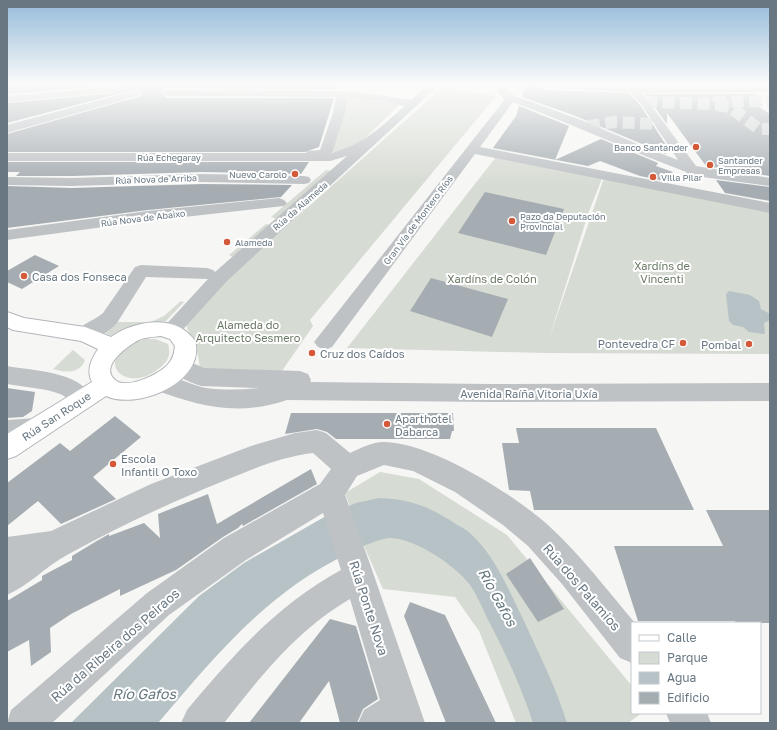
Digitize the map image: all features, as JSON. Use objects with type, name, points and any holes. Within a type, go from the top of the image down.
[{"type":"main road","points":[[7,319],[20,325],[85,334],[112,347]]},
{"type":"main road","points":[[151,330],[170,331],[183,338],[187,350],[181,366],[169,378],[140,390],[129,392],[116,390],[105,384],[100,378],[99,371],[105,354],[112,347],[126,338],[141,332],[151,330]]},
{"type":"main road","name":"Rúa San Roque","points":[[7,448],[81,398],[105,384]]},
{"type":"street","points":[[7,129],[44,119]]},
{"type":"street","points":[[312,157],[312,154],[325,153],[337,119]]},
{"type":"street","name":"Rúa da Alameda","points":[[170,331],[221,277],[335,163],[370,142],[395,119]]},
{"type":"street","name":"Gran Vía de Montero Ríos","points":[[325,342],[471,149],[489,119]]},
{"type":"street","points":[[570,119],[642,151],[692,170],[770,182]]},
{"type":"street","points":[[657,119],[692,170],[696,195]]},
{"type":"street","points":[[471,149],[594,172],[696,195],[770,208]]},
{"type":"street","points":[[628,157],[642,151]]},
{"type":"street","name":"Rúa Echegaray","points":[[7,157],[312,157],[335,163]]},
{"type":"street","points":[[594,172],[615,163]]},
{"type":"street","name":"Rúa Nova de Arriba","points":[[7,181],[72,182],[202,178],[304,180]]},
{"type":"street","name":"Rúa Nova de Abaixo","points":[[7,235],[148,216],[279,203]]},
{"type":"street","points":[[85,334],[104,324],[110,318],[141,271],[207,274]]},
{"type":"street","name":"Avenida Raíña Vitoria Uxía","points":[[160,383],[203,397],[217,399],[268,396],[287,391],[296,386],[301,380],[201,377],[181,366]]},
{"type":"street","points":[[7,375],[67,386],[81,398]]},
{"type":"street","name":"Avenida Raíña Vitoria Uxía","points":[[287,391],[490,393],[770,392]]},
{"type":"street","points":[[7,431],[36,429]]},
{"type":"street","points":[[7,579],[55,545],[151,497],[251,458],[295,444],[317,442],[348,467],[332,501]]},
{"type":"street","name":"Rúa dos Palamios","points":[[348,467],[364,459],[384,453],[416,460],[465,483],[513,515],[538,536],[573,573],[631,645]]},
{"type":"street","name":"Rúa Ponte Nova","points":[[332,501],[357,570],[395,718]]},
{"type":"street","name":"Rúa da Ribeira dos Peiraos","points":[[24,723],[158,604],[236,549],[332,501]]},
{"type":"street","points":[[7,552],[55,545]]},
{"type":"street","points":[[200,723],[267,644],[312,604],[357,570]]},
{"type":"street","points":[[685,714],[692,723]]},
{"type":"green space","points":[[340,119],[385,119],[357,146],[348,150],[330,153]]},
{"type":"green space","name":"Alameda do Arquitecto Sesmero","points":[[407,119],[477,119],[310,320],[313,326],[275,381],[202,380],[197,350],[187,328],[186,320],[235,272]]},
{"type":"green space","points":[[496,157],[603,176],[588,214],[548,342],[605,175],[770,208],[770,354],[544,353],[347,348]]},
{"type":"green space","points":[[326,170],[332,171],[277,219],[271,217]]},
{"type":"green space","points":[[266,224],[270,225],[233,257],[229,255]]},
{"type":"green space","points":[[181,301],[184,302],[166,321],[147,324],[114,337],[103,332],[112,322],[151,322],[164,316]]},
{"type":"green space","points":[[146,339],[155,339],[168,344],[168,359],[162,366],[148,375],[135,378],[125,377],[118,371],[115,364],[118,355],[128,346]]},
{"type":"green space","points":[[73,350],[85,360],[80,368],[67,372],[53,369]]},
{"type":"green space","points":[[380,472],[419,479],[507,535],[631,685],[631,714],[641,714],[628,723],[516,723],[479,631],[455,597],[383,589],[364,546],[345,493]]},
{"type":"water","points":[[729,291],[750,295],[759,301],[761,309],[770,314],[770,320],[764,323],[765,334],[749,332],[743,327],[733,325],[729,321],[726,294]]},
{"type":"water","name":"Río Gafos","points":[[379,498],[410,502],[437,513],[471,534],[489,554],[523,619],[541,658],[567,723],[533,723],[518,682],[506,656],[477,597],[464,578],[445,562],[423,548],[401,540],[386,538],[364,546],[319,569],[267,606],[222,650],[158,723],[71,723],[199,596],[244,563],[326,516],[356,503]]},
{"type":"building","points":[[7,119],[22,119],[7,123]]},
{"type":"building","points":[[60,119],[328,119],[319,147],[305,152],[7,152],[7,134]]},
{"type":"building","points":[[514,119],[552,119],[569,126],[555,160],[493,148]]},
{"type":"building","points":[[583,119],[649,119],[666,145],[666,154]]},
{"type":"building","points":[[671,119],[770,119],[770,176],[706,166]]},
{"type":"building","points":[[601,139],[658,163],[656,166],[673,172],[660,180],[640,176],[600,161],[588,166],[555,160]]},
{"type":"building","points":[[7,162],[309,162],[301,174],[202,172],[72,176],[16,176],[20,172],[7,172]]},
{"type":"building","points":[[716,180],[770,187],[770,201],[725,193]]},
{"type":"building","points":[[202,184],[292,185],[281,197],[148,210],[7,228],[7,186],[72,188]]},
{"type":"building","name":"Pazo da Deputación Provincial","points":[[485,192],[564,209],[546,255],[458,233]]},
{"type":"building","name":"Casa dos Fonseca","points":[[35,255],[59,266],[22,289],[7,282],[7,271]]},
{"type":"building","points":[[431,278],[508,299],[492,337],[410,311]]},
{"type":"building","points":[[7,388],[35,392],[32,411],[23,417],[7,418]]},
{"type":"building","name":"Aparthotel Dabarca","points":[[291,413],[453,413],[454,431],[452,431],[450,439],[336,439],[327,432],[317,429],[285,434]]},
{"type":"building","points":[[115,416],[141,437],[93,477],[116,499],[61,524],[38,501],[7,526],[7,483],[60,443],[70,451]]},
{"type":"building","points":[[516,428],[656,428],[694,510],[534,510],[530,491],[509,490],[502,443],[519,443]]},
{"type":"building","points":[[311,469],[317,484],[243,526],[242,524],[176,570],[120,596],[120,589],[71,614],[50,628],[51,652],[31,666],[29,640],[7,652],[7,601],[42,580],[42,576],[72,560],[72,556],[95,542],[109,534],[109,536],[144,523],[160,538],[158,514],[208,494],[217,524]]},
{"type":"building","points":[[706,510],[770,510],[770,623],[735,621],[638,621],[614,546],[723,546]]},
{"type":"building","points":[[530,558],[564,609],[538,622],[506,574]]},
{"type":"building","points":[[410,602],[445,615],[496,723],[446,723],[404,616]]},
{"type":"building","points":[[330,619],[356,626],[378,699],[363,709],[357,723],[340,723],[329,681],[299,723],[249,723]]},
{"type":"tunnel","points":[[746,119],[759,129],[770,129]]},
{"type":"tunnel","points":[[588,126],[614,122],[659,124]]},
{"type":"place","name":"Banco Santander","points":[[696,147]]},
{"type":"place","name":"Santander Empresas","points":[[710,165]]},
{"type":"place","name":"Nuevo Carolo","points":[[295,174]]},
{"type":"place","name":"Villa Pilar","points":[[653,177]]},
{"type":"place","name":"Pazo da Deputación Provincial","points":[[512,221]]},
{"type":"place","name":"Alameda","points":[[227,242]]},
{"type":"place","name":"Casa dos Fonseca","points":[[24,276]]},
{"type":"place","name":"Pontevedra CF","points":[[683,343]]},
{"type":"place","name":"Pombal","points":[[749,344]]},
{"type":"place","name":"Cruz dos Caídos","points":[[312,353]]},
{"type":"place","name":"Aparthotel Dabarca","points":[[387,424]]},
{"type":"place","name":"Escola Infantil O Toxo","points":[[113,464]]},
{"type":"park label","name":"Xardíns de Vincenti","points":[[662,271]]},
{"type":"park label","name":"Xardíns de Colón","points":[[492,278]]}]
